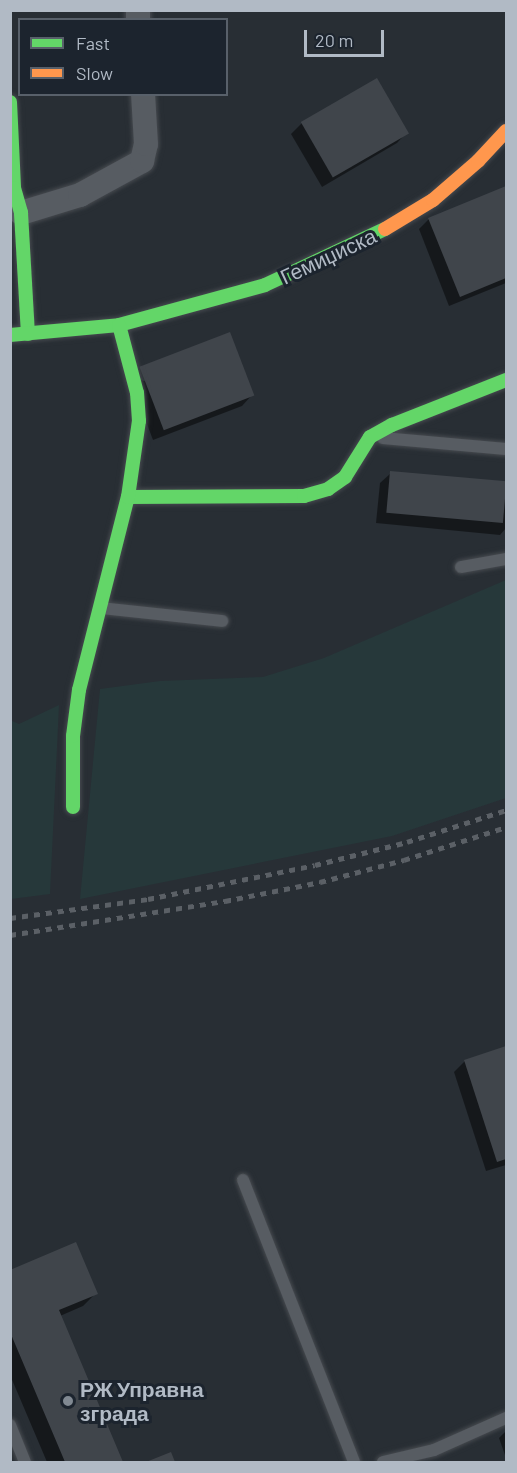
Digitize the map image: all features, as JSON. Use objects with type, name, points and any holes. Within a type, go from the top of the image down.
[{"type":"street","points":[[21,213],[80,195],[142,161],[146,144],[143,96]]},
{"type":"street","points":[[10,102],[12,188],[21,213],[28,334]]},
{"type":"street","name":"Гемиџиска","points":[[10,334],[119,325],[265,285],[386,229],[433,200],[478,161],[507,131]]},
{"type":"street","points":[[73,807],[73,736],[79,690],[128,497],[139,421],[137,393],[119,325]]},
{"type":"street","points":[[128,497],[304,496],[328,489],[345,477],[370,437],[392,425],[507,380]]},
{"type":"lane","points":[[370,437],[507,449]]},
{"type":"lane","points":[[461,567],[507,559]]},
{"type":"lane","points":[[100,608],[222,621]]},
{"type":"lane","points":[[243,1180],[354,1462]]},
{"type":"lane","points":[[383,1462],[434,1450],[507,1418]]},
{"type":"lane","points":[[10,1425],[25,1462]]},
{"type":"shaded area","points":[[506,580],[506,798],[392,836],[80,899],[100,689],[160,681],[263,677],[324,658]]},
{"type":"shaded area","points":[[59,705],[50,894],[11,899],[10,720],[19,724]]},
{"type":"building","points":[[377,78],[409,133],[333,177],[301,122]]},
{"type":"building","points":[[506,186],[506,278],[460,297],[428,218]]},
{"type":"building","points":[[230,332],[254,395],[164,430],[139,367]]},
{"type":"building","points":[[390,471],[506,481],[503,523],[386,513]]},
{"type":"building","points":[[506,1046],[506,1159],[497,1162],[464,1060]]},
{"type":"building","name":"РЖ Управна зграда","points":[[76,1242],[98,1294],[59,1310],[123,1462],[65,1462],[10,1332],[10,1270]]},
{"type":"building","name":"РЖ Управна зграда","points":[[171,1452],[175,1462],[146,1462]]},
{"type":"railway","points":[[10,918],[148,899],[315,865],[407,842],[506,810]]},
{"type":"railway","points":[[10,935],[225,901],[320,882],[404,860],[506,827]]},
{"type":"traffic: fast","points":[[10,102],[14,188],[21,213],[28,334]]},
{"type":"traffic: fast","points":[[10,335],[119,325],[265,285],[385,229]]},
{"type":"traffic: fast","points":[[73,807],[73,736],[79,690],[128,497],[139,421],[137,393],[119,325]]},
{"type":"traffic: fast","points":[[128,497],[304,496],[328,489],[345,477],[370,437],[392,425],[506,380]]},
{"type":"traffic: slow","points":[[385,229],[433,200],[478,161],[506,131]]},
{"type":"place","name":"РЖ Управна зграда","points":[[68,1401]]}]
